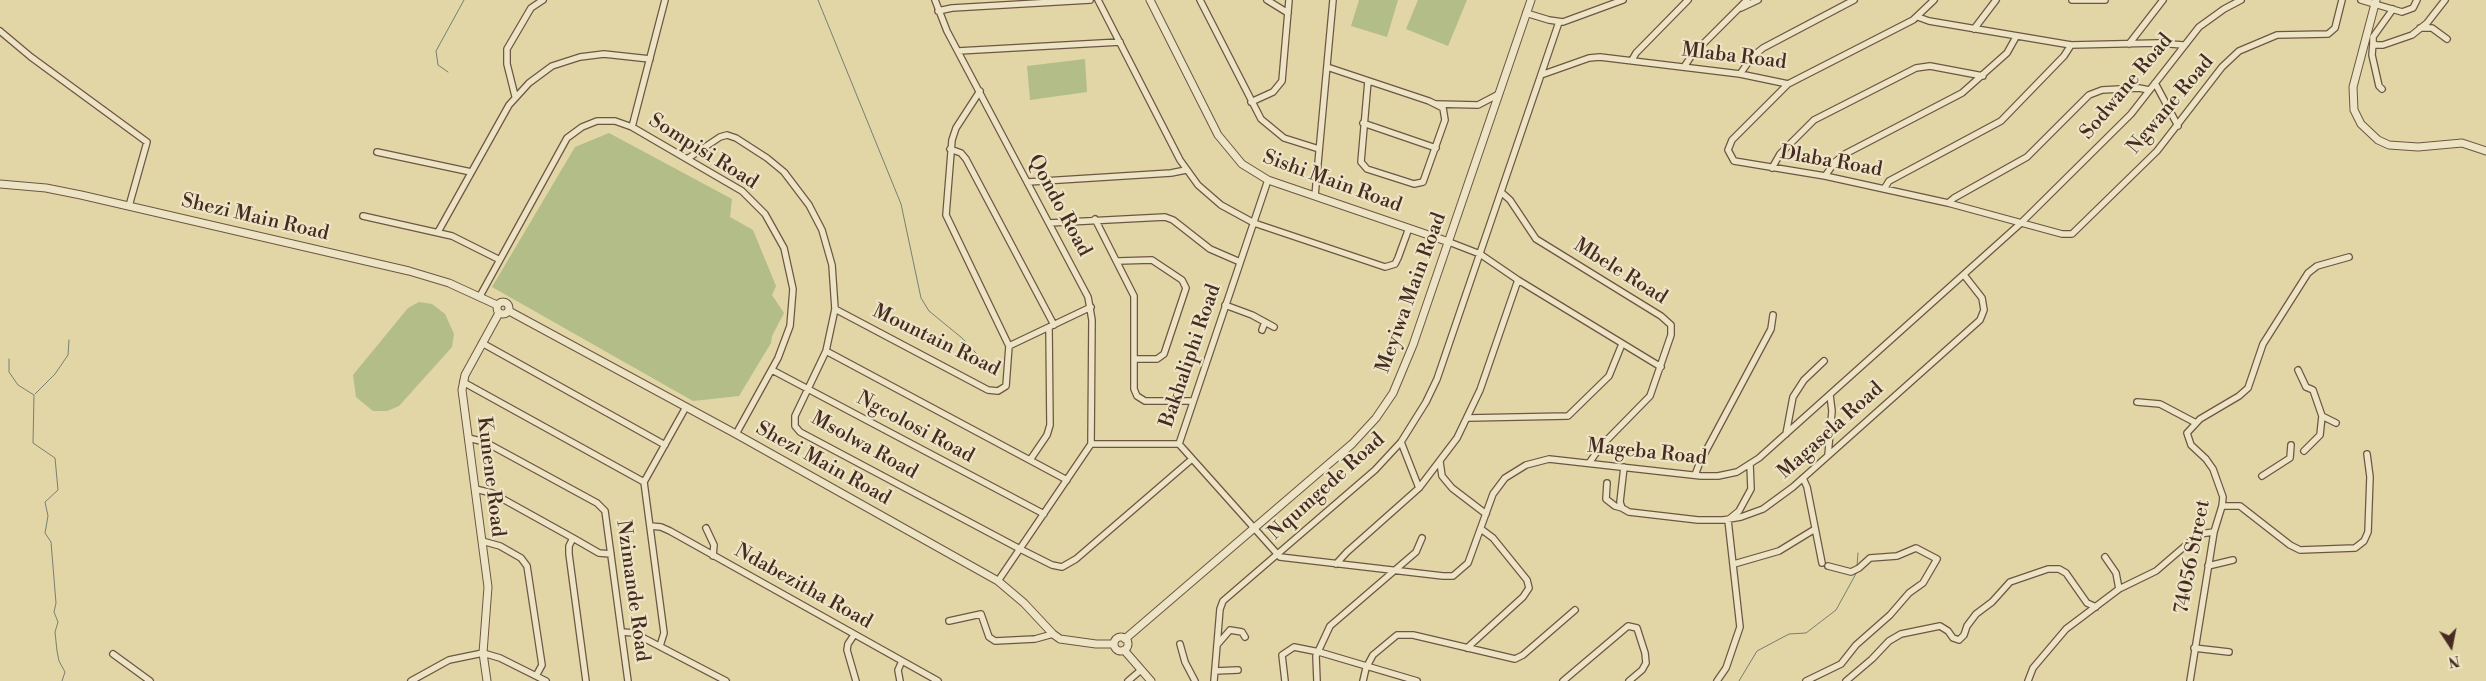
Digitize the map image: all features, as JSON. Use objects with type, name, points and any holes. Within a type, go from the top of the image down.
[{"type":"street","points":[[515,96],[507,64],[507,49],[531,8],[543,0]]},
{"type":"street","points":[[632,127],[665,0]]},
{"type":"street","name":"Qondo Road","points":[[935,0],[938,12],[958,51],[1088,297],[1091,307],[1091,444]]},
{"type":"street","points":[[938,12],[946,9],[1090,0]]},
{"type":"street","points":[[1098,0],[1173,148],[1186,170],[1212,198],[1233,213],[1254,223],[1385,267],[1395,264],[1409,228]]},
{"type":"street","name":"Sishi Main Road","points":[[1150,0],[1218,135],[1236,158],[1252,171],[1268,180],[1449,242]]},
{"type":"street","points":[[1200,0],[1261,119],[1274,131],[1290,140],[1319,149]]},
{"type":"street","points":[[1267,0],[1288,13]]},
{"type":"street","points":[[1251,102],[1274,92],[1282,81],[1289,0]]},
{"type":"street","points":[[1315,196],[1333,0]]},
{"type":"street","name":"Meyiwa Main Road","points":[[1125,639],[1352,444],[1376,418],[1393,393],[1414,346],[1531,0]]},
{"type":"street","points":[[1603,0],[1606,7]]},
{"type":"street","points":[[1526,13],[1559,22],[1570,20],[1623,0]]},
{"type":"street","points":[[1632,60],[1636,53],[1688,0]]},
{"type":"street","points":[[1684,67],[1692,55],[1747,0]]},
{"type":"street","points":[[1739,8],[1758,0]]},
{"type":"street","points":[[1740,74],[1752,57],[1763,48],[1854,0]]},
{"type":"street","name":"Mlaba Road","points":[[1541,75],[1594,58],[1632,60],[1740,74],[1788,84],[1918,17],[1934,0]]},
{"type":"street","points":[[1974,28],[1996,0]]},
{"type":"street","points":[[2072,0],[2105,0]]},
{"type":"street","name":"Sodwane Road","points":[[2021,223],[2120,126],[2183,45],[2209,18],[2241,0]]},
{"type":"street","name":"Ngwane Road","points":[[2021,223],[2062,234],[2076,233],[2157,151],[2222,68],[2240,51],[2257,42],[2278,35],[2328,34],[2334,28],[2342,0]]},
{"type":"street","points":[[2361,0],[2375,2],[2402,12],[2409,10],[2418,0]]},
{"type":"street","points":[[2373,43],[2384,45],[2412,35],[2427,23],[2445,0]]},
{"type":"street","points":[[2129,44],[2160,1]]},
{"type":"street","points":[[2375,2],[2352,87],[2354,110],[2361,124],[2378,140],[2389,145],[2418,147],[2462,144],[2486,151]]},
{"type":"street","points":[[2382,89],[2378,86],[2372,55],[2373,43],[2376,32],[2393,9]]},
{"type":"street","points":[[1918,17],[2016,37],[2071,45],[2183,45]]},
{"type":"street","name":"Nqumgede Road","points":[[1214,681],[1220,609],[1223,601],[1375,470],[1401,442],[1426,402],[1437,379],[1559,22]]},
{"type":"street","points":[[2420,28],[2432,28],[2447,38]]},
{"type":"street","points":[[0,31],[31,57],[147,142],[129,206]]},
{"type":"street","points":[[1826,176],[1835,162],[1845,154],[1962,94],[2011,48],[2016,37]]},
{"type":"street","points":[[958,51],[1120,42]]},
{"type":"street","points":[[1884,188],[1889,182],[2001,121],[2064,56],[2071,45]]},
{"type":"street","points":[[438,232],[500,119],[515,96],[543,72],[580,57],[604,54],[650,59]]},
{"type":"street","points":[[1772,168],[1780,154],[1814,120],[1916,68],[1930,66],[1983,76]]},
{"type":"street","points":[[1327,67],[1436,104],[1443,108],[1446,116],[1436,148],[1426,177],[1418,184],[1367,169],[1361,162],[1368,81]]},
{"type":"street","points":[[2155,83],[2178,126]]},
{"type":"street","name":"Dlaba Road","points":[[1788,84],[1728,146],[1728,155],[1734,162],[1826,176],[1884,188],[2021,223]]},
{"type":"street","points":[[1948,203],[2027,157],[2089,95],[2102,90],[2139,88],[2149,90]]},
{"type":"street","name":"Mountain Road","points":[[835,309],[993,391],[1001,390],[1007,383],[1010,346],[947,217],[950,149],[956,128],[980,91]]},
{"type":"street","points":[[1436,104],[1478,105],[1499,94]]},
{"type":"street","name":"Sompisi Road","points":[[480,296],[498,260],[567,138],[582,126],[597,121],[615,121],[632,127],[733,185],[751,200],[773,226],[784,248],[792,274],[794,303],[790,326],[772,370],[736,434]]},
{"type":"street","points":[[1363,124],[1436,148]]},
{"type":"street","name":"Msolwa Road","points":[[687,159],[720,137],[730,136],[767,158],[784,172],[809,205],[824,235],[832,265],[835,309],[826,351],[795,416],[794,423],[798,430],[1052,565],[1066,566],[1192,459]]},
{"type":"street","points":[[950,149],[962,153],[966,158],[1051,327],[1050,425],[1047,435],[1030,460]]},
{"type":"street","points":[[377,152],[471,172]]},
{"type":"street","points":[[1028,182],[1171,173],[1186,170]]},
{"type":"street","name":"Bakhaliphi Road","points":[[1091,444],[1179,444],[1268,180]]},
{"type":"street","name":"Shezi Main Road","points":[[0,184],[46,188],[410,271],[449,283],[497,305]]},
{"type":"street","name":"Mbele Road","points":[[1501,192],[1510,200],[1536,239],[1668,322],[1671,335],[1650,396],[1602,444],[1589,463]]},
{"type":"street","points":[[363,216],[438,232],[462,240],[498,260]]},
{"type":"street","points":[[1049,223],[1158,216],[1169,218],[1210,249],[1240,262]]},
{"type":"street","points":[[1095,219],[1118,261],[1134,296],[1134,389],[1139,399],[1193,401]]},
{"type":"street","name":"Mageba Road","points":[[1276,555],[1284,558],[1453,576],[1468,563],[1493,494],[1514,471],[1526,465],[1549,459],[1695,475],[1728,475],[1750,464],[1786,434],[2021,223]]},
{"type":"street","points":[[1449,242],[1480,254],[1518,280],[1661,367]]},
{"type":"street","points":[[2136,402],[2160,404],[2196,423],[2239,396],[2248,388],[2263,344],[2308,272],[2317,266],[2349,257]]},
{"type":"street","points":[[1118,261],[1152,260],[1182,280],[1186,288],[1164,354],[1157,359],[1134,359]]},
{"type":"street","name":"Magasela Road","points":[[1622,508],[1629,512],[1698,520],[1728,520],[1763,509],[1803,478],[1982,317],[1984,310],[1982,298],[1964,275]]},
{"type":"street","points":[[1336,564],[1419,488],[1440,462],[1468,418],[1518,280]]},
{"type":"street","points":[[499,313],[503,314],[509,311],[507,303],[503,302],[497,305],[499,313],[463,382],[644,482]]},
{"type":"street","points":[[1225,305],[1252,314],[1274,326]]},
{"type":"street","points":[[1010,346],[1091,307]]},
{"type":"street","name":"Shezi Main Road","points":[[509,311],[736,434],[998,582],[1024,603],[1053,634]]},
{"type":"street","points":[[1695,475],[1700,462],[1771,329],[1773,315]]},
{"type":"street","points":[[1262,330],[1265,322]]},
{"type":"street","points":[[482,343],[665,445]]},
{"type":"street","points":[[1468,418],[1568,416],[1609,376],[1622,344]]},
{"type":"street","points":[[826,351],[1067,480]]},
{"type":"street","points":[[1786,434],[1789,408],[1793,397],[1804,380],[1824,361]]},
{"type":"street","name":"Ngcolosi Road","points":[[772,370],[1044,514]]},
{"type":"street","points":[[2298,370],[2306,387],[2312,390],[2322,416],[2320,435],[2304,450]]},
{"type":"street","name":"Kunene Road","points":[[463,382],[488,600],[483,653],[487,681]]},
{"type":"street","points":[[1828,455],[1832,411],[1830,395]]},
{"type":"street","points":[[660,646],[664,633],[644,482],[686,407]]},
{"type":"street","points":[[2322,416],[2336,423]]},
{"type":"street","name":"74056 Street","points":[[2190,681],[2214,532],[2222,506],[2220,488],[2213,469],[2206,459],[2191,445],[2187,436],[2190,428],[2196,423]]},
{"type":"street","name":"Nzimande Road","points":[[468,438],[486,442],[602,508],[607,520],[628,681]]},
{"type":"street","points":[[1401,442],[1419,488]]},
{"type":"street","points":[[998,582],[1091,444]]},
{"type":"street","points":[[1179,444],[1276,555]]},
{"type":"street","points":[[2262,476],[2290,458],[2291,445]]},
{"type":"street","points":[[2222,506],[2240,506],[2283,540],[2300,550],[2354,548],[2364,541],[2368,532],[2370,477],[2367,454]]},
{"type":"street","points":[[1440,462],[1442,476],[1452,488],[1486,514]]},
{"type":"street","points":[[1717,681],[1726,668],[1740,627],[1728,520],[1739,511],[1751,489],[1750,464]]},
{"type":"street","points":[[1622,508],[1620,502],[1624,467]]},
{"type":"street","points":[[1803,478],[1807,487],[1822,563]]},
{"type":"street","points":[[1607,483],[1606,499],[1622,508]]},
{"type":"street","points":[[475,489],[492,493],[599,553],[611,554]]},
{"type":"street","name":"Ndabezitha Road","points":[[650,526],[664,528],[938,681]]},
{"type":"street","points":[[706,528],[714,545],[713,556]]},
{"type":"street","points":[[1467,648],[1523,597],[1529,588],[1527,580],[1498,545],[1481,529]]},
{"type":"street","points":[[1734,564],[1779,551],[1814,529]]},
{"type":"street","points":[[2028,681],[2038,662],[2066,630],[2119,589],[2156,570],[2202,532],[2214,532]]},
{"type":"street","points":[[573,538],[569,546],[569,554],[586,681]]},
{"type":"street","points":[[1317,681],[1315,662],[1330,626],[1416,552],[1422,538]]},
{"type":"street","points":[[482,541],[500,546],[521,558],[527,566],[542,665],[536,676]]},
{"type":"street","points":[[1806,681],[1841,664],[1856,645],[1923,583],[1937,559],[1916,548],[1897,556],[1870,558],[1857,570],[1846,572],[1828,566]]},
{"type":"street","points":[[2105,557],[2116,573],[2119,589]]},
{"type":"street","points":[[2208,566],[2233,560]]},
{"type":"street","points":[[1846,681],[1872,659],[1886,643],[1901,634],[1940,626],[1946,628],[1953,638],[1959,640],[1976,614],[1992,602],[2010,582],[2048,569],[2059,568],[2066,573],[2087,603],[2096,607]]},
{"type":"street","points":[[1363,681],[1366,668],[1376,651],[1392,638],[1401,634],[1518,659],[1575,610]]},
{"type":"street","points":[[949,621],[981,614],[989,637],[994,641],[1035,639],[1053,634],[1066,640],[1114,644]]},
{"type":"street","points":[[1563,681],[1628,626],[1637,628],[1645,653],[1646,663],[1642,670],[1629,681]]},
{"type":"street","points":[[1217,645],[1230,630],[1242,632],[1245,637]]},
{"type":"street","points":[[622,632],[634,633],[726,681]]},
{"type":"street","points":[[854,635],[848,644],[847,650],[856,681]]},
{"type":"street","points":[[1114,644],[1116,639],[1125,639],[1127,645],[1124,650]]},
{"type":"street","points":[[1114,644],[1117,650],[1124,650],[1150,681]]},
{"type":"street","points":[[1180,644],[1185,662],[1195,681]]},
{"type":"street","points":[[1285,681],[1281,659],[1285,652],[1294,648],[1319,652],[1366,668],[1417,681]]},
{"type":"street","points":[[2194,648],[2229,652]]},
{"type":"street","points":[[411,681],[449,660],[483,653],[500,658],[546,681]]},
{"type":"street","points":[[113,654],[150,681]]},
{"type":"street","points":[[900,681],[898,670],[902,661]]},
{"type":"street","points":[[1128,681],[1141,670]]},
{"type":"street","points":[[1215,671],[1238,670]]},
{"type":"green space","points":[[1359,0],[1398,0],[1387,37],[1351,26]]},
{"type":"green space","points":[[1418,0],[1467,0],[1448,46],[1406,29]]},
{"type":"green space","points":[[1085,59],[1087,92],[1030,100],[1027,66]]},
{"type":"green space","points":[[609,133],[732,199],[730,217],[753,230],[776,286],[772,295],[784,313],[772,336],[771,343],[739,396],[693,401],[492,287],[575,147]]},
{"type":"green space","points":[[419,302],[432,304],[445,314],[454,334],[452,347],[399,406],[387,411],[373,411],[356,397],[353,375],[408,308]]},
{"type":"waterway","points":[[448,72],[438,65],[436,51],[464,0]]},
{"type":"waterway","points":[[818,0],[901,204],[921,298],[929,311],[962,338],[987,365]]},
{"type":"waterway","points":[[35,394],[55,374],[68,355],[69,340]]},
{"type":"waterway","points":[[9,359],[9,372],[18,385],[34,395],[33,443],[55,458],[58,490],[45,502],[48,516],[45,533],[51,542],[56,603],[54,612],[58,622],[55,632],[57,651],[59,661],[65,672],[62,681]]},
{"type":"waterway","points":[[1857,566],[1858,553]]},
{"type":"waterway","points":[[1739,681],[1757,651],[1789,634],[1806,633],[1836,610],[1858,570]]}]
